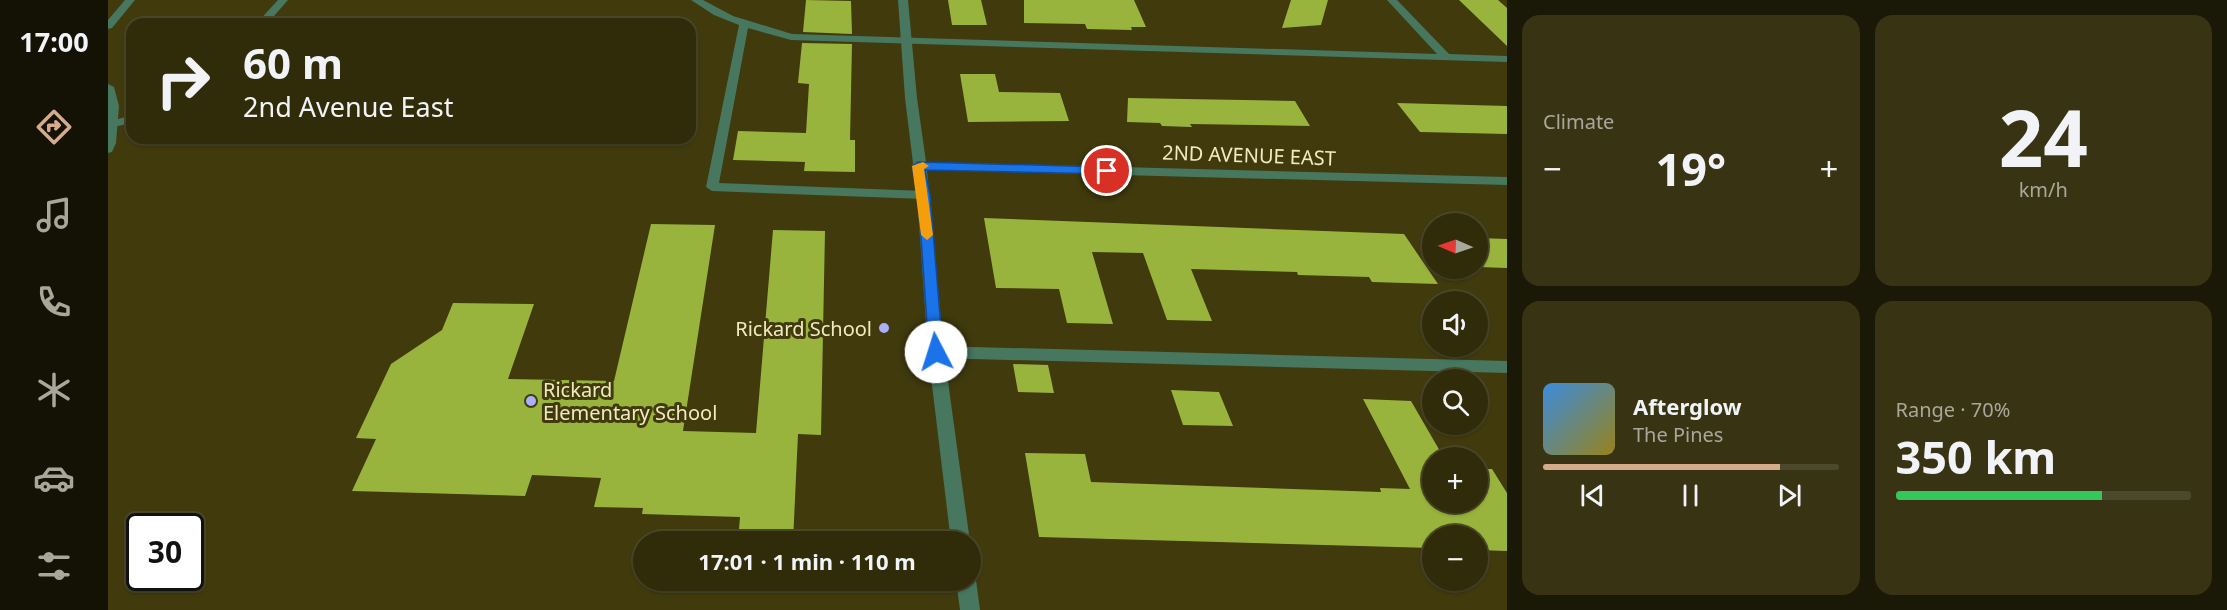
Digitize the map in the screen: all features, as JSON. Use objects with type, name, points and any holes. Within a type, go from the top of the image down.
[{"type":"street","points":[[108,26],[130,0]]},
{"type":"street","points":[[266,18],[283,0]]},
{"type":"street","points":[[696,0],[706,7],[744,23],[791,37],[1507,59]]},
{"type":"street","points":[[903,0],[918,166],[924,195],[936,352],[960,531]]},
{"type":"street","points":[[1392,0],[1447,58]]},
{"type":"street","points":[[744,23],[712,187],[924,195]]},
{"type":"street","points":[[108,87],[113,106],[109,145]]},
{"type":"street","points":[[111,125],[126,121]]},
{"type":"street","name":"2ND AVENUE EAST","points":[[918,166],[1507,181]]},
{"type":"street","points":[[936,352],[1136,355],[1507,367]]},
{"type":"street","points":[[967,591],[970,610]]},
{"type":"building","points":[[806,0],[851,1],[852,34],[803,32]]},
{"type":"building","points":[[948,0],[981,0],[987,25],[952,25]]},
{"type":"building","points":[[1024,0],[1134,0],[1146,27],[1131,27],[1132,30],[1087,29],[1085,24],[1024,23]]},
{"type":"building","points":[[1291,0],[1328,0],[1321,25],[1282,28]]},
{"type":"building","points":[[1459,0],[1498,0],[1507,8],[1507,46]]},
{"type":"building","points":[[802,43],[852,44],[850,140],[855,140],[855,172],[804,171],[805,162],[733,160],[738,131],[806,133],[809,84],[798,83]]},
{"type":"building","points":[[960,74],[995,74],[999,92],[1060,93],[1069,121],[968,122]]},
{"type":"building","points":[[1128,98],[1295,101],[1310,126],[1190,124],[1192,127],[1127,122]]},
{"type":"building","points":[[1397,103],[1507,106],[1507,134],[1420,132]]},
{"type":"building","points":[[984,218],[1404,234],[1422,260],[1422,279],[1435,279],[1438,284],[1372,282],[1369,277],[1298,275],[1297,272],[1191,269],[1212,321],[1167,320],[1143,253],[1092,252],[1113,324],[1067,323],[1059,289],[996,288]]},
{"type":"building","name":"Rickard Elementary School","points":[[651,224],[715,225],[683,431],[756,433],[773,230],[825,231],[821,435],[798,434],[794,531],[739,531],[740,517],[642,514],[643,508],[594,507],[601,478],[532,475],[525,496],[352,491],[376,439],[356,438],[391,364],[442,330],[453,303],[534,304],[508,379],[614,381]]},
{"type":"building","points":[[1488,238],[1507,239],[1507,268],[1488,267]]},
{"type":"building","points":[[1013,364],[1048,365],[1054,393],[1018,392]]},
{"type":"building","points":[[1171,390],[1219,392],[1233,426],[1183,425]]},
{"type":"building","points":[[1363,399],[1411,401],[1422,420],[1422,435],[1431,435],[1438,447],[1422,447],[1422,513],[1488,513],[1488,469],[1492,469],[1507,493],[1507,551],[1488,550],[1488,525],[1422,525],[1422,548],[1039,537],[1025,453],[1085,454],[1091,482],[1381,492],[1380,488],[1410,489]]},
{"type":"slow traffic","points":[[923,166],[918,166],[924,195],[927,235]]},
{"type":"place","name":"Rickard School","points":[[884,328]]},
{"type":"place","name":"Rickard Elementary School","points":[[531,401]]},
{"type":"route","points":[[936,352],[924,195],[918,166],[1107,171]]}]
